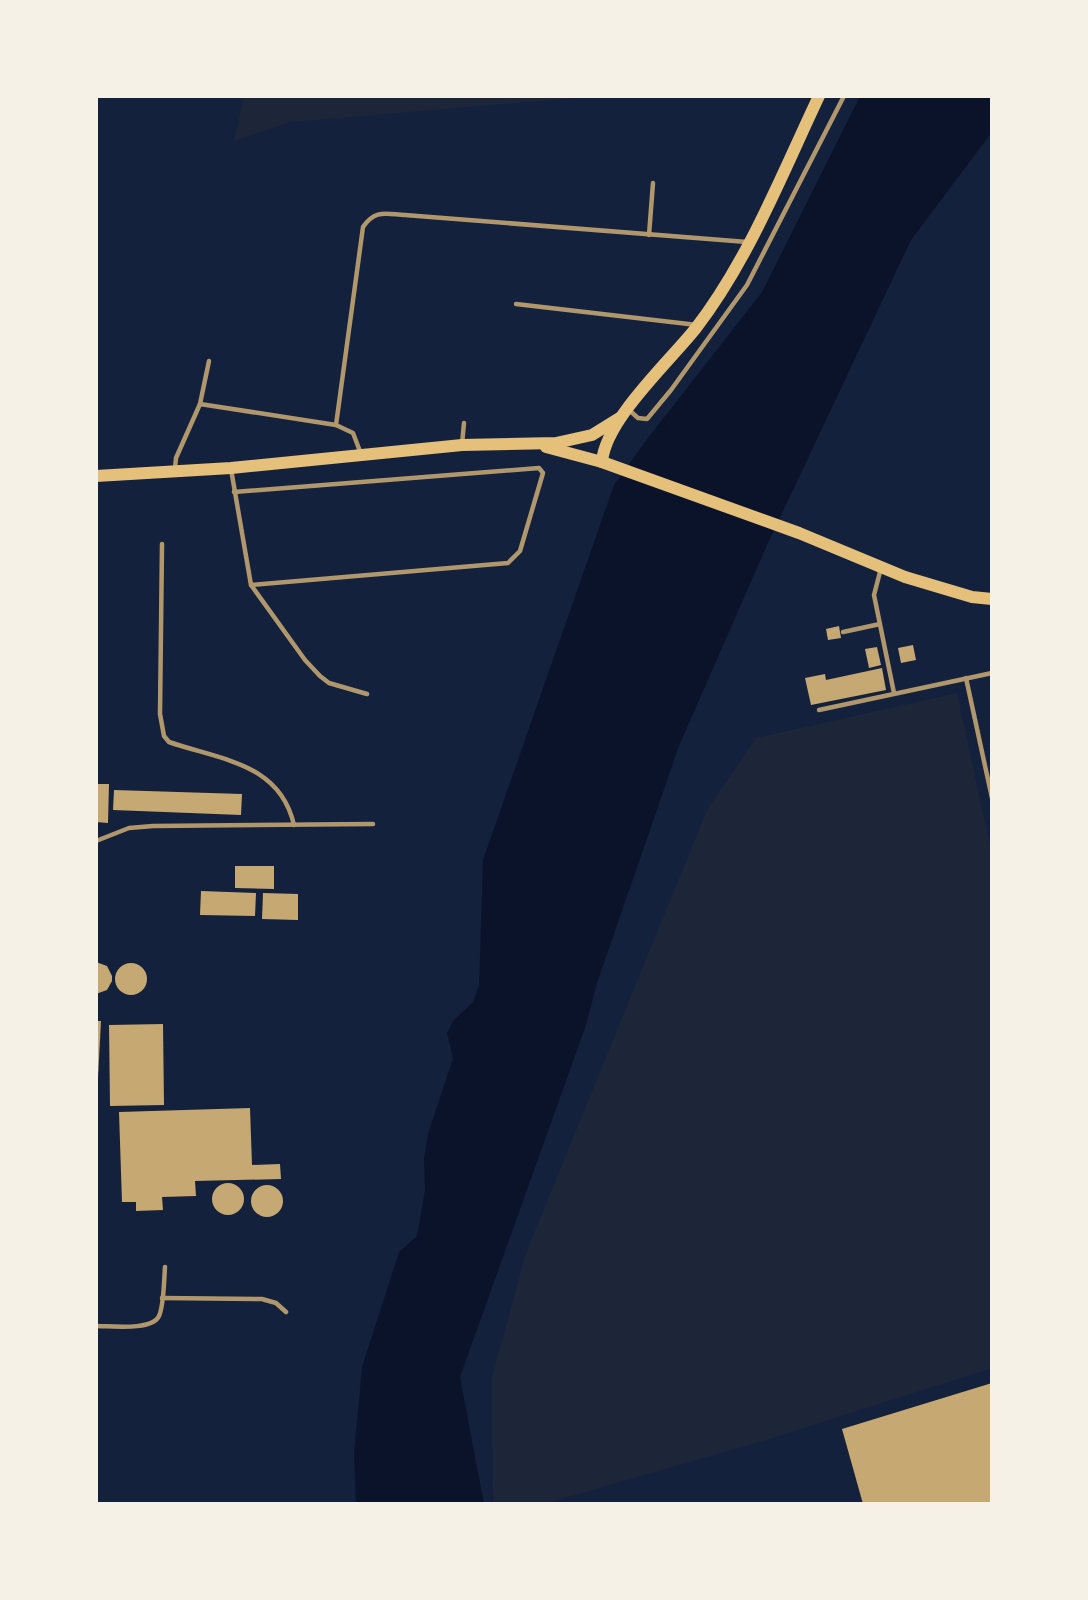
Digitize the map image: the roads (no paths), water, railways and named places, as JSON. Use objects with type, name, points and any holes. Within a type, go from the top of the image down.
[{"type":"main road","points":[[606,463],[605,445],[624,413],[698,326],[749,242],[820,96]]},
{"type":"main road","points":[[96,476],[231,468],[462,445],[556,443],[584,438],[624,413]]},
{"type":"main road","points":[[528,443],[606,463],[799,533],[881,567],[972,597],[992,599]]},
{"type":"lane","points":[[624,413],[647,419],[747,285],[844,96]]},
{"type":"lane","points":[[649,235],[653,183]]},
{"type":"lane","points":[[336,425],[363,227],[369,217],[377,214],[405,215],[749,242]]},
{"type":"lane","points":[[516,304],[698,326]]},
{"type":"lane","points":[[175,472],[176,458],[200,404],[209,361]]},
{"type":"lane","points":[[200,404],[336,425],[353,433],[361,454]]},
{"type":"lane","points":[[462,445],[464,423]]},
{"type":"lane","points":[[231,468],[251,585],[304,660],[320,676],[329,683],[367,694]]},
{"type":"lane","points":[[234,492],[539,468],[543,473],[520,551],[508,563],[251,585]]},
{"type":"lane","points":[[162,544],[160,714],[164,736],[169,742],[253,770],[265,777],[284,796],[295,825]]},
{"type":"lane","points":[[881,567],[874,595],[894,694]]},
{"type":"lane","points":[[843,632],[880,624]]},
{"type":"lane","points":[[819,710],[992,673]]},
{"type":"lane","points":[[966,678],[992,797]]},
{"type":"lane","points":[[96,841],[129,828],[373,824]]},
{"type":"lane","points":[[96,1326],[151,1324],[159,1317],[165,1267]]},
{"type":"lane","points":[[162,1298],[262,1299],[276,1303],[286,1312]]}]
